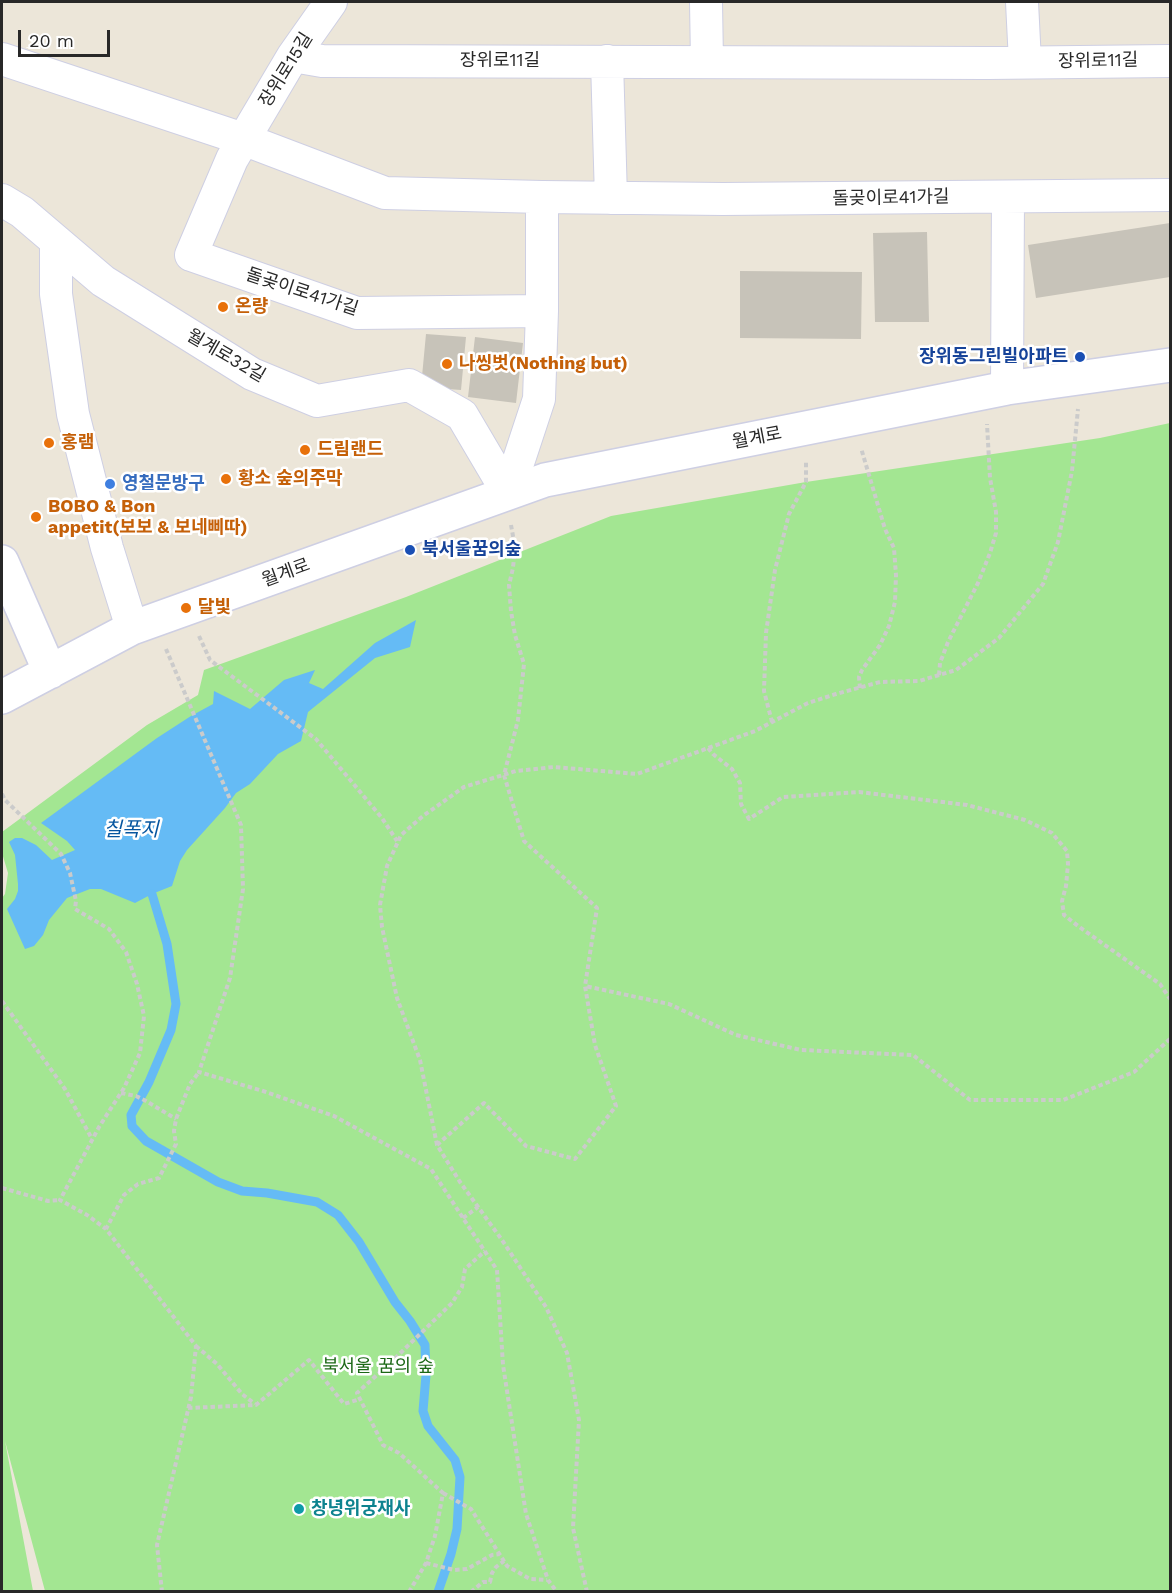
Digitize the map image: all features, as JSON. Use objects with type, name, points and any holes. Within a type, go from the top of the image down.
[{"type":"main road","name":"월계로","points":[[2,697],[143,624],[545,480],[995,390],[1170,365]]},
{"type":"main road","points":[[2,561],[50,672]]},
{"type":"street","name":"장위로15길","points":[[243,140],[293,56],[331,2]]},
{"type":"street","points":[[706,2],[707,62]]},
{"type":"street","points":[[1022,2],[1025,62]]},
{"type":"street","name":"장위로11길","points":[[293,56],[322,61],[1170,61]]},
{"type":"street","name":"돌곶이로41가길","points":[[2,59],[243,140],[385,193],[723,200],[1170,195]]},
{"type":"street","points":[[607,61],[611,198]]},
{"type":"street","name":"돌곶이로41가길","points":[[243,140],[232,159],[192,255],[357,313],[542,311]]},
{"type":"street","points":[[503,495],[539,399],[542,197]]},
{"type":"street","points":[[995,390],[1008,197]]},
{"type":"street","name":"월계로32길","points":[[2,200],[22,212],[103,281],[252,374],[317,401],[409,385],[462,415],[503,495]]},
{"type":"street","points":[[56,241],[56,294],[73,414],[107,548],[143,624]]},
{"type":"path","points":[[586,1592],[573,1527],[579,1420],[567,1353],[546,1307],[437,1145],[420,1060],[398,998],[381,916],[380,905],[387,866],[401,835],[464,787],[516,771],[554,767],[637,774],[755,731],[808,703],[880,682],[919,681],[956,670],[999,638],[1042,584],[1058,542],[1072,471],[1081,378]]},
{"type":"path","points":[[939,675],[940,663],[948,642],[978,583],[996,533],[996,512],[990,478],[989,441],[995,390]]},
{"type":"path","points":[[855,418],[864,460],[885,529],[894,548],[897,574],[890,626],[862,670],[859,677],[860,688]]},
{"type":"path","points":[[772,722],[764,691],[766,633],[775,570],[789,514],[806,482],[806,428]]},
{"type":"path","points":[[437,1145],[484,1103],[526,1146],[576,1159],[616,1106],[595,1045],[585,986],[597,908],[524,841],[504,775],[518,720],[524,664],[515,635],[509,585],[515,548],[503,495]]},
{"type":"path","points":[[186,608],[210,660],[316,739],[382,818],[398,842]]},
{"type":"path","points":[[106,1229],[124,1196],[138,1184],[159,1178],[176,1144],[174,1131],[176,1119],[190,1084],[199,1072],[230,978],[243,889],[241,825],[192,708],[143,624]]},
{"type":"path","points":[[708,748],[732,770],[740,783],[741,804],[749,819],[783,797],[859,792],[967,805],[1025,820],[1052,833],[1067,851],[1066,886],[1062,901],[1064,915],[1160,984],[1170,999]]},
{"type":"path","points":[[2,794],[5,800],[61,854],[70,873],[76,901],[75,909],[109,928],[126,952],[137,984],[144,1016],[140,1053],[121,1093],[92,1139],[60,1200]]},
{"type":"path","points":[[585,986],[669,1004],[736,1035],[801,1050],[913,1055],[970,1100],[1064,1100],[1134,1072],[1170,1040]]},
{"type":"path","points":[[2,1001],[65,1089],[92,1139]]},
{"type":"path","points":[[199,1072],[334,1116],[431,1169],[497,1270],[503,1365],[526,1514],[548,1580],[557,1592]]},
{"type":"path","points":[[121,1093],[136,1096],[176,1119]]},
{"type":"path","points":[[2,1188],[48,1201],[60,1200],[106,1229],[196,1346],[217,1364],[242,1394],[256,1405]]},
{"type":"path","points":[[463,1218],[478,1207]]},
{"type":"path","points":[[485,1251],[465,1269],[462,1287],[452,1303],[357,1393],[383,1445],[399,1453],[443,1493],[471,1509],[507,1566],[530,1579],[548,1580]]},
{"type":"path","points":[[162,1592],[157,1545],[188,1408],[196,1346]]},
{"type":"path","points":[[188,1408],[256,1405],[309,1360],[344,1404],[360,1399]]},
{"type":"path","points":[[409,1592],[426,1563],[435,1536],[443,1493]]},
{"type":"path","points":[[426,1563],[454,1570],[467,1569],[492,1555],[500,1554]]},
{"type":"path","points":[[471,1592],[483,1582],[490,1582],[496,1567],[504,1561]]},
{"type":"green space","name":"북서울 꿈의 숲","points":[[1170,423],[1170,1591],[45,1591],[5,1441],[33,1591],[2,1591],[2,898],[5,894],[8,873],[2,853],[2,832],[147,725],[198,695],[204,670],[406,597],[611,516],[806,482],[1100,438]]},
{"type":"water","name":"칠폭지","points":[[416,620],[410,647],[375,658],[308,712],[301,741],[278,754],[250,784],[236,793],[187,850],[180,861],[172,886],[135,903],[101,889],[90,889],[67,898],[49,920],[43,935],[34,946],[25,949],[7,909],[18,891],[15,855],[9,842],[15,838],[22,838],[36,845],[52,860],[75,850],[67,841],[41,823],[157,738],[213,704],[214,691],[250,709],[284,680],[315,670],[309,683],[323,689],[375,643]]},
{"type":"building","points":[[1170,223],[1170,277],[1036,298],[1028,245]]},
{"type":"building","points":[[927,232],[929,322],[875,322],[873,233]]},
{"type":"building","points":[[740,271],[862,272],[861,339],[740,338]]},
{"type":"building","points":[[426,334],[466,337],[461,390],[421,387]]},
{"type":"building","points":[[475,337],[523,343],[516,403],[468,397]]},
{"type":"waterway","points":[[152,894],[167,944],[176,1004],[171,1030],[149,1082],[131,1115],[132,1126],[146,1141],[218,1182],[242,1191],[317,1202],[338,1215],[359,1242],[395,1302],[425,1345],[426,1375],[423,1411],[428,1426],[455,1460],[460,1477],[457,1529],[438,1592]]},
{"type":"place","name":"온량","points":[[223,307]]},
{"type":"place","name":"장위동그린빌아파트","points":[[1080,357]]},
{"type":"place","name":"나씽벗(Nothing but)","points":[[447,364]]},
{"type":"place","name":"홍램","points":[[49,443]]},
{"type":"place","name":"드림랜드","points":[[305,450]]},
{"type":"place","name":"황소 숲의주막","points":[[226,479]]},
{"type":"place","name":"영철문방구","points":[[110,484]]},
{"type":"place","name":"BOBO & Bon appetit(보보 & 보네삐따)","points":[[36,517]]},
{"type":"place","name":"북서울꿈의숲","points":[[410,550]]},
{"type":"place","name":"달빛","points":[[186,608]]},
{"type":"place","name":"창녕위궁재사","points":[[299,1509]]}]
